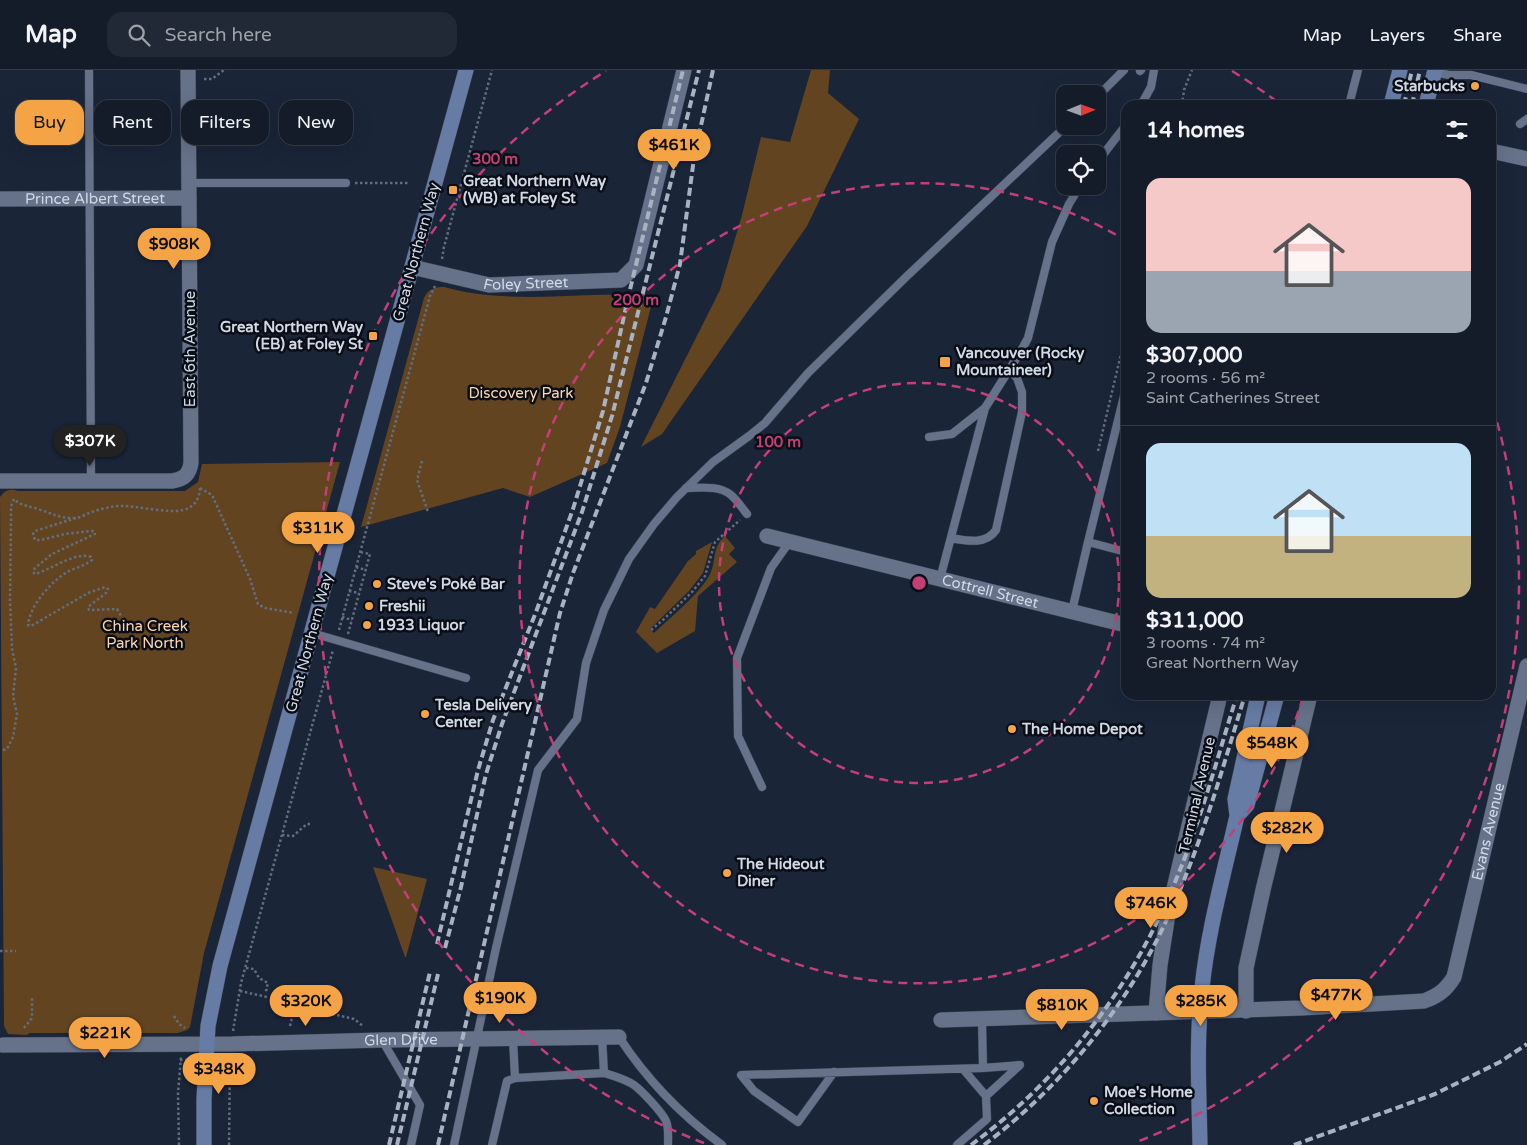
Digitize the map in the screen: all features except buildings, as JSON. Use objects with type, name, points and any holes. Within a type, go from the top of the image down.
[{"type":"main road","name":"Great Northern Way","points":[[207,1044],[209,1019],[220,966],[466,70]]},
{"type":"main road","points":[[1392,100],[1400,70]]},
{"type":"main road","points":[[1427,100],[1434,71]]},
{"type":"main road","points":[[1200,1145],[1199,1030],[1201,990],[1209,935],[1237,816],[1235,799],[1257,700]]},
{"type":"main road","points":[[1237,816],[1247,805],[1276,700]]},
{"type":"main road","points":[[204,1145],[207,1044]]},
{"type":"street","name":"East 6th Avenue","points":[[91,482],[172,481],[185,477],[189,472],[191,463],[188,70]]},
{"type":"street","name":"Foley Street","points":[[412,267],[489,284],[621,280],[636,265],[684,70]]},
{"type":"street","points":[[1496,152],[1527,159]]},
{"type":"street","name":"Prince Albert Street","points":[[0,199],[90,198],[189,191]]},
{"type":"street","points":[[0,481],[91,482]]},
{"type":"street","name":"Cottrell Street","points":[[767,536],[1121,624]]},
{"type":"street","name":"Evans Avenue","points":[[1246,1010],[1424,1001],[1442,992],[1454,977],[1527,666]]},
{"type":"street","name":"Terminal Avenue","points":[[1156,1013],[1160,965],[1168,914],[1219,700]]},
{"type":"street","points":[[941,1020],[1246,1010],[1246,968],[1309,700]]},
{"type":"street","name":"Glen Drive","points":[[1,1045],[207,1044],[619,1037]]},
{"type":"lane","points":[[89,70],[91,482]]},
{"type":"lane","points":[[1106,88],[1124,70]]},
{"type":"lane","points":[[1144,100],[1151,87],[1154,70]]},
{"type":"lane","points":[[1350,100],[1358,70]]},
{"type":"lane","points":[[1434,71],[1449,75],[1471,75],[1527,88]]},
{"type":"lane","points":[[1520,124],[1527,119]]},
{"type":"lane","points":[[1106,151],[1121,131]]},
{"type":"lane","points":[[454,1145],[498,939],[538,770],[577,719],[586,663],[604,610],[629,559],[654,524],[686,488],[713,462],[765,423],[808,373],[904,278],[1056,135]]},
{"type":"lane","points":[[189,191],[346,183]]},
{"type":"lane","points":[[940,579],[985,408],[1028,338],[1052,242],[1074,195]]},
{"type":"lane","points":[[951,538],[978,541],[993,535],[996,530],[1022,412],[1022,392],[1016,378],[1009,369]]},
{"type":"lane","points":[[929,438],[952,434],[985,408]]},
{"type":"lane","points":[[1072,611],[1121,408]]},
{"type":"lane","points":[[686,488],[707,488],[723,491],[731,495],[747,514]]},
{"type":"lane","points":[[762,787],[738,736],[737,658],[771,568],[790,541]]},
{"type":"lane","points":[[1088,542],[1121,551]]},
{"type":"lane","points":[[312,633],[466,678]]},
{"type":"lane","points":[[982,1019],[983,1068]]},
{"type":"lane","points":[[602,1037],[604,1073]]},
{"type":"lane","points":[[619,1037],[633,1059],[671,1102],[696,1126],[722,1145]]},
{"type":"lane","points":[[513,1039],[515,1078]]},
{"type":"lane","points":[[382,1040],[420,1105],[411,1145]]},
{"type":"lane","points":[[834,1072],[798,1122],[754,1091],[741,1075],[834,1072],[963,1069],[1020,1065],[986,1096]]},
{"type":"lane","points":[[957,1145],[987,1120],[986,1096],[963,1069]]},
{"type":"lane","points":[[492,1145],[507,1081],[515,1078],[604,1073],[620,1078],[634,1086],[666,1120],[668,1145]]},
{"type":"path","points":[[204,79],[212,79],[224,70]]},
{"type":"path","points":[[444,254],[444,247],[492,70]]},
{"type":"path","points":[[1183,100],[1184,90],[1192,70]]},
{"type":"path","points":[[346,183],[409,182]]},
{"type":"path","points":[[339,628],[430,296],[435,288]]},
{"type":"path","points":[[422,461],[417,480],[428,512]]},
{"type":"path","points":[[123,619],[117,609],[89,610],[88,607],[106,593],[108,589],[105,587],[88,592],[31,626],[28,625],[35,606],[50,586],[67,572],[92,560],[88,556],[64,561],[35,574],[33,572],[35,568],[52,554],[95,534],[92,530],[35,540],[33,534],[101,509],[120,506],[143,506],[176,511],[185,510],[200,496],[200,488],[212,495],[250,579],[258,604]]},
{"type":"path","points":[[3,750],[7,749],[14,737],[17,714],[13,696],[16,668],[12,649],[12,506],[14,499],[18,504],[39,509],[58,517],[76,518]]},
{"type":"path","points":[[650,630],[664,619],[701,581],[708,570],[715,542],[747,514]]},
{"type":"path","points":[[346,643],[370,554],[360,552]]},
{"type":"path","points":[[356,567],[366,570]]},
{"type":"path","points":[[349,591],[359,593]]},
{"type":"path","points":[[254,604],[265,608],[294,612]]},
{"type":"path","points":[[342,617],[352,620]]},
{"type":"path","points":[[234,1026],[246,968],[333,651]]},
{"type":"path","points":[[282,835],[293,836],[307,824],[310,824]]},
{"type":"path","points":[[0,951],[16,951]]},
{"type":"path","points":[[246,968],[254,969],[259,978],[268,983],[266,990],[269,990]]},
{"type":"path","points":[[240,991],[267,997]]},
{"type":"path","points":[[24,1028],[32,1018],[32,998]]},
{"type":"path","points":[[303,1007],[354,1019],[364,1027]]},
{"type":"path","points":[[290,1026],[293,1014]]},
{"type":"path","points":[[174,1016],[179,1024],[185,1028]]},
{"type":"path","points":[[179,1145],[178,1093],[180,1060]]},
{"type":"path","points":[[229,1145],[230,1060]]},
{"type":"green space","points":[[811,70],[830,70],[828,93],[859,119],[807,226],[662,434],[641,447],[720,290],[742,215],[761,137],[790,142]]},
{"type":"green space","name":"Discovery Park","points":[[444,287],[470,293],[522,297],[654,295],[620,427],[607,463],[530,497],[503,488],[361,527],[424,298],[432,289]]},
{"type":"green space","name":"China Creek Park North","points":[[340,462],[204,953],[190,1027],[178,1033],[8,1034],[4,1026],[0,497],[10,490],[185,491],[198,482],[202,464]]},
{"type":"green space","points":[[725,536],[735,548],[729,554],[737,562],[698,596],[695,631],[657,653],[636,632],[650,607],[655,609],[688,561],[696,554],[696,551],[712,542],[703,573],[689,591],[650,629],[654,633],[684,606],[705,583],[711,571],[718,545]]},
{"type":"green space","points":[[373,867],[427,879],[406,957],[405,957]]},
{"type":"railway","points":[[437,944],[478,770],[493,720],[536,612],[573,509],[603,411],[683,70]]},
{"type":"railway","points":[[445,948],[461,887],[486,774],[502,724],[582,512],[612,416],[699,70]]},
{"type":"railway","points":[[438,1145],[560,613],[573,573],[646,383],[680,264],[694,158],[713,70]]},
{"type":"railway","points":[[1405,100],[1412,70]]},
{"type":"railway","points":[[1413,100],[1420,70]]},
{"type":"railway","points":[[971,1145],[1003,1120],[1061,1064],[1086,1034],[1132,968],[1169,896],[1189,847],[1235,700]]},
{"type":"railway","points":[[984,1145],[1013,1122],[1066,1071],[1112,1013],[1152,950],[1191,863],[1243,700]]},
{"type":"railway","points":[[389,1145],[430,972]]},
{"type":"railway","points":[[397,1145],[438,974]]},
{"type":"railway","points":[[1294,1145],[1435,1094],[1500,1062],[1527,1044]]},
{"type":"place","name":"Starbucks","points":[[1475,86]]},
{"type":"place","name":"Great Northern Way (WB) at Foley St","points":[[453,190]]},
{"type":"place","name":"Great Northern Way (EB) at Foley St","points":[[373,336]]},
{"type":"place","name":"Vancouver (Rocky Mountaineer)","points":[[945,362]]},
{"type":"place","name":"Steve's Poké Bar","points":[[377,584]]},
{"type":"place","name":"Freshii","points":[[369,606]]},
{"type":"place","name":"1933 Liquor","points":[[367,625]]},
{"type":"place","name":"Tesla Delivery Center","points":[[425,714]]},
{"type":"place","name":"The Home Depot","points":[[1012,729]]},
{"type":"place","name":"The Hideout Diner","points":[[727,873]]},
{"type":"place","name":"Moe's Home Collection","points":[[1094,1101]]}]
